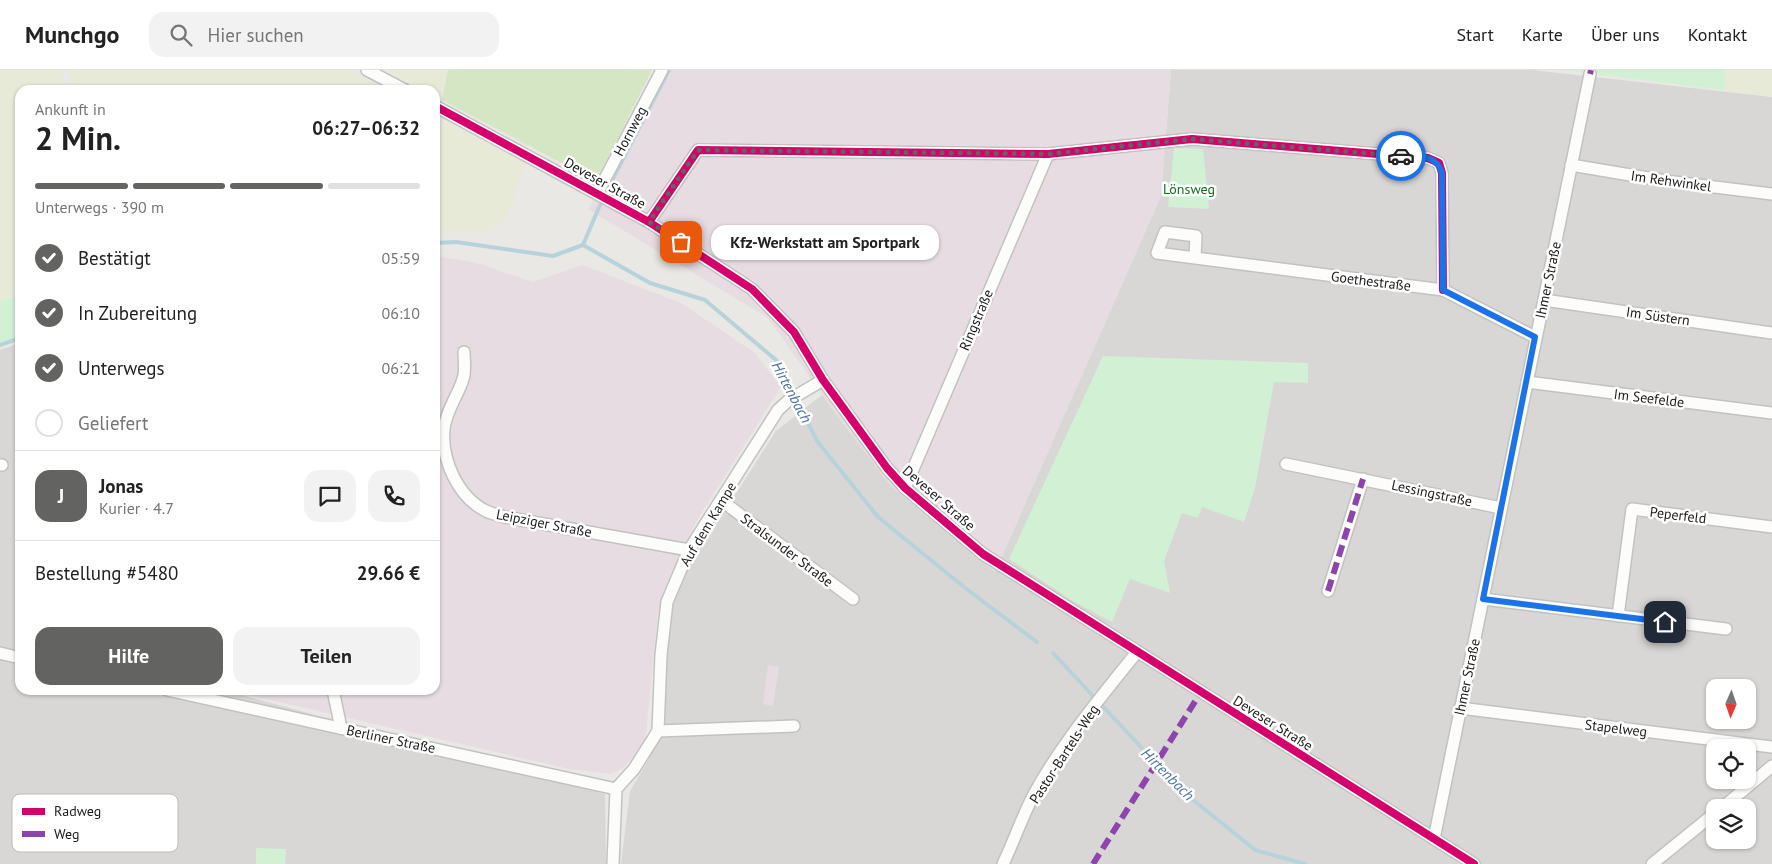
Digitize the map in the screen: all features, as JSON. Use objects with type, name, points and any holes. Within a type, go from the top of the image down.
[{"type":"street","points":[[367,70],[396,85]]},
{"type":"street","name":"Hornweg","points":[[598,192],[662,70]]},
{"type":"street","name":"Ihmer Straße","points":[[1434,839],[1590,74]]},
{"type":"street","name":"Deveser Straße","points":[[440,109],[598,192],[649,222],[752,289],[794,332],[823,380],[887,468],[905,488],[989,558],[1474,864]]},
{"type":"street","points":[[649,222],[698,150],[1048,154],[1192,139],[1434,159],[1439,163],[1442,173],[1443,290]]},
{"type":"street","name":"Ringstraße","points":[[905,488],[1048,154]]},
{"type":"street","name":"Im Rehwinkel","points":[[1571,165],[1666,181],[1772,194]]},
{"type":"street","name":"Goethestraße","points":[[1195,258],[1443,290],[1535,337]]},
{"type":"street","name":"Im Süstern","points":[[1544,300],[1772,333]]},
{"type":"street","name":"Leipziger Straße","points":[[464,352],[464,378],[448,412],[444,439],[448,466],[457,483],[469,497],[486,511],[505,517],[690,550]]},
{"type":"street","name":"Auf dem Kampe","points":[[658,731],[661,655],[667,602],[690,550],[778,410],[789,400],[823,380]]},
{"type":"street","name":"Im Seefelde","points":[[1527,382],[1772,413]]},
{"type":"street","name":"Lessingstraße","points":[[1286,464],[1501,508]]},
{"type":"street","points":[[1328,591],[1363,479]]},
{"type":"street","name":"Stralsunder Straße","points":[[722,501],[853,599]]},
{"type":"street","name":"Peperfeld","points":[[1618,616],[1632,509],[1772,527]]},
{"type":"street","points":[[1483,599],[1726,629]]},
{"type":"street","name":"Pastor-Bartels-Weg","points":[[1003,864],[1034,795],[1097,702],[1138,652]]},
{"type":"street","points":[[0,653],[15,657]]},
{"type":"street","name":"Berliner Straße","points":[[190,695],[616,789]]},
{"type":"street","points":[[334,695],[341,728]]},
{"type":"street","name":"Stapelweg","points":[[1460,708],[1772,747]]},
{"type":"street","points":[[613,864],[616,789],[634,769],[658,731],[794,726]]},
{"type":"street","points":[[1733,799],[1772,766]]},
{"type":"street","points":[[1652,864],[1706,820]]},
{"type":"shaded area","points":[[671,70],[1171,70],[1161,196],[995,572],[890,485],[822,395],[768,318],[588,209]]},
{"type":"shaded area","points":[[1171,70],[1532,70],[1772,97],[1772,864],[621,864],[630,791],[649,759],[673,592],[776,431],[822,395],[890,485],[995,572],[1161,196]]},
{"type":"shaded area","points":[[440,257],[477,263],[533,282],[582,265],[681,303],[755,353],[781,387],[697,520],[679,557],[658,611],[645,744],[623,768],[611,774],[569,769],[249,695],[440,695]]},
{"type":"shaded area","points":[[15,345],[15,695],[242,695],[605,794],[606,864],[0,864],[0,350]]},
{"type":"shaded area","points":[[768,665],[779,667],[773,706],[763,704]]},
{"type":"green space","points":[[0,70],[62,70],[64,85],[15,85],[15,297],[0,302]]},
{"type":"green space","points":[[69,70],[348,70],[376,85],[71,85]]},
{"type":"green space","points":[[386,70],[448,70],[442,100],[440,99],[440,85],[414,85]]},
{"type":"green space","points":[[448,70],[652,70],[596,181],[442,100]]},
{"type":"green space","points":[[1561,70],[1725,70],[1724,90]]},
{"type":"green space","points":[[1725,70],[1772,70],[1772,97],[1724,90]]},
{"type":"green space","points":[[440,119],[526,164],[507,216],[486,232],[454,231],[440,234]]},
{"type":"green space","name":"Lönsweg","points":[[1174,148],[1203,149],[1209,209],[1168,207]]},
{"type":"green space","points":[[15,297],[15,340],[0,345],[0,302]]},
{"type":"green space","points":[[1103,356],[1308,363],[1308,383],[1274,382],[1255,488],[1244,522],[1202,507],[1198,518],[1182,513],[1164,561],[1170,593],[1130,579],[1112,622],[1076,603],[1009,559]]},
{"type":"green space","points":[[256,848],[286,849],[285,864],[256,864]]},
{"type":"waterway","points":[[607,190],[669,70]]},
{"type":"waterway","points":[[583,245],[600,205]]},
{"type":"waterway","name":"Hirtenbach","points":[[440,243],[456,242],[553,256],[583,245],[650,283],[705,300],[776,360],[817,441],[878,517],[964,587],[1037,642]]},
{"type":"waterway","name":"Hirtenbach","points":[[0,345],[15,340]]},
{"type":"waterway","name":"Hirtenbach","points":[[1053,653],[1182,791],[1255,850],[1305,864]]},
{"type":"marked path","points":[[1590,74],[1591,70]]},
{"type":"marked path","points":[[1328,591],[1363,479]]},
{"type":"marked path","points":[[1093,864],[1201,692]]},
{"type":"cycle path","points":[[440,109],[649,222],[752,289],[794,332],[823,380],[887,468],[905,488],[983,554],[1474,864]]},
{"type":"cycle path","points":[[649,222],[698,150],[1048,154],[1192,139],[1428,158],[1439,163],[1442,173],[1443,290]]},
{"type":"way so far","points":[[681,242],[649,222],[698,150],[1048,154],[1192,139],[1401,156]]},
{"type":"place","name":"Kfz-Werkstatt am Sportpark","points":[[681,242]]},
{"type":"route","points":[[1401,156],[1434,159],[1439,163],[1442,173],[1443,290],[1535,337],[1483,599],[1665,622]]}]
